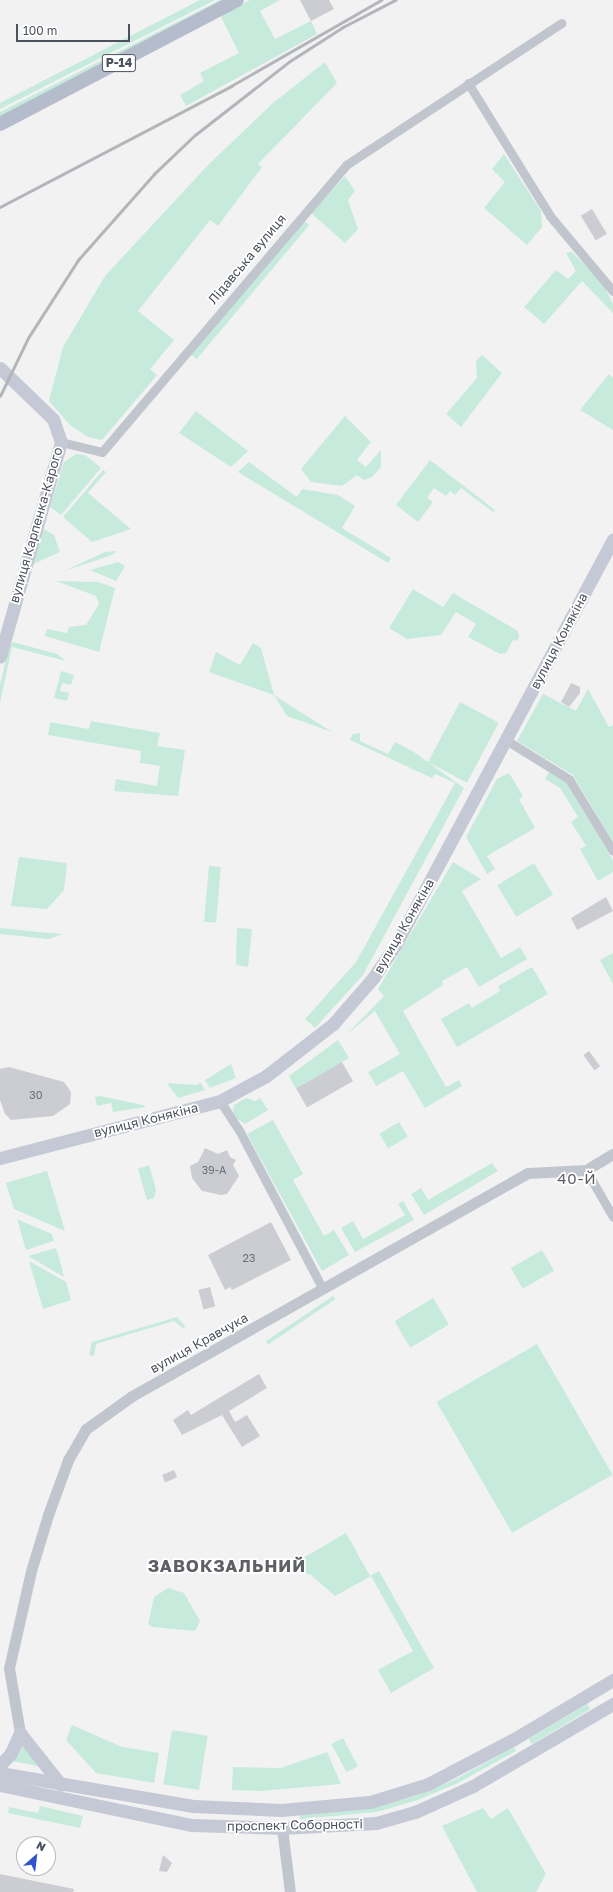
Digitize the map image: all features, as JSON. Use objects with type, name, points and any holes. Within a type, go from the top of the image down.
[{"type":"main road","name":"Р-14","points":[[0,124],[237,0]]},
{"type":"main road","name":"вулиця Карпенка-Карого","points":[[0,368],[53,419],[61,442],[0,656]]},
{"type":"main road","name":"вулиця Конякіна","points":[[0,1158],[220,1101],[266,1076],[300,1052],[334,1024],[373,978],[396,944],[613,540]]},
{"type":"main road","name":"проспект Соборності","points":[[0,1773],[115,1795],[193,1806],[281,1810],[370,1802],[408,1792],[514,1739],[613,1680]]},
{"type":"main road","name":"проспект Соборності","points":[[0,1785],[192,1825],[282,1828],[376,1823],[415,1812],[473,1786],[613,1704]]},
{"type":"main road","points":[[0,1765],[11,1753],[20,1733],[61,1785]]},
{"type":"main road","points":[[514,1739],[523,1756]]},
{"type":"main road","points":[[112,1809],[115,1795]]},
{"type":"main road","points":[[281,1810],[282,1828]]},
{"type":"street","name":"Лідавська вулиця","points":[[61,442],[102,452],[346,165],[561,23]]},
{"type":"street","points":[[468,83],[550,216],[613,291]]},
{"type":"street","points":[[506,740],[569,779],[613,852]]},
{"type":"street","points":[[220,1101],[239,1130],[323,1289]]},
{"type":"street","name":"вулиця Кравчука","points":[[20,1733],[11,1661],[30,1571],[68,1460],[86,1429],[132,1396],[528,1174],[586,1170],[613,1154]]},
{"type":"street","points":[[586,1170],[613,1217]]},
{"type":"street","points":[[282,1828],[290,1892]]},
{"type":"green space","points":[[200,0],[215,0],[0,109],[0,103]]},
{"type":"green space","points":[[220,0],[228,0],[0,117],[0,112]]},
{"type":"green space","points":[[250,0],[280,0],[260,11],[275,39],[311,21],[317,34],[186,106],[180,95],[204,81],[200,73],[239,53],[220,15]]},
{"type":"green space","points":[[325,62],[337,83],[258,164],[262,167],[218,226],[210,220],[138,311],[174,340],[150,369],[157,375],[102,440],[88,437],[70,425],[49,401],[63,347],[105,276],[208,165],[273,103]]},
{"type":"green space","points":[[504,154],[541,211],[542,227],[527,245],[484,208],[505,182],[492,169]]},
{"type":"green space","points":[[345,176],[355,191],[348,200],[358,229],[345,243],[311,213]]},
{"type":"green space","points":[[303,220],[309,225],[197,359],[191,354]]},
{"type":"green space","points":[[572,252],[602,282],[613,304],[613,313],[582,281],[544,324],[524,307],[556,270],[568,279],[576,271],[566,253]]},
{"type":"green space","points":[[482,355],[502,373],[461,427],[446,414],[477,378],[476,361]]},
{"type":"green space","points":[[609,374],[613,378],[613,430],[580,410]]},
{"type":"green space","points":[[196,411],[248,451],[231,467],[179,433]]},
{"type":"green space","points":[[345,416],[371,442],[357,460],[366,467],[381,450],[381,467],[372,477],[364,480],[357,475],[342,486],[311,482],[301,469]]},
{"type":"green space","points":[[76,454],[85,455],[101,468],[61,515],[50,507],[64,462]]},
{"type":"green space","points":[[430,460],[495,510],[493,512],[461,488],[455,495],[450,491],[446,496],[434,488],[427,498],[433,502],[418,522],[396,505]]},
{"type":"green space","points":[[249,462],[297,497],[302,489],[338,495],[355,506],[342,528],[391,558],[388,563],[238,472]]},
{"type":"green space","points":[[103,470],[106,472],[88,493],[131,529],[92,542],[63,517]]},
{"type":"green space","points":[[42,528],[54,535],[60,552],[31,565]]},
{"type":"green space","points":[[117,551],[112,555],[64,571],[105,552]]},
{"type":"green space","points":[[118,562],[125,566],[116,581],[90,570]]},
{"type":"green space","points":[[56,581],[98,582],[115,588],[99,652],[45,636],[47,629],[67,633],[69,627],[86,625],[99,604],[96,596]]},
{"type":"green space","points":[[413,589],[443,607],[453,593],[518,631],[519,637],[517,641],[513,640],[506,653],[500,654],[468,637],[476,624],[456,612],[441,635],[407,639],[389,628]]},
{"type":"green space","points":[[13,642],[57,654],[66,661],[12,647],[0,703],[0,685],[9,646]]},
{"type":"green space","points":[[253,643],[261,648],[274,695],[209,672],[216,652],[240,665]]},
{"type":"green space","points":[[61,671],[74,675],[71,685],[62,683],[60,691],[69,693],[67,701],[54,698]]},
{"type":"green space","points":[[588,689],[609,727],[613,725],[613,842],[573,775],[517,741],[543,694],[576,711]]},
{"type":"green space","points":[[274,695],[332,732],[287,716]]},
{"type":"green space","points":[[460,702],[499,723],[467,783],[428,762]]},
{"type":"green space","points":[[91,721],[160,733],[157,746],[185,750],[178,796],[114,791],[116,779],[157,786],[160,766],[140,763],[141,751],[48,735],[50,722],[89,729]]},
{"type":"green space","points":[[360,733],[360,741],[388,754],[395,742],[414,752],[464,788],[363,975],[315,1028],[305,1019],[356,962],[455,783],[435,774],[432,778],[350,740],[353,734]]},
{"type":"green space","points":[[549,772],[566,782],[613,860],[613,872],[598,881],[580,849],[586,846],[571,822],[578,817],[560,788],[545,779]]},
{"type":"green space","points":[[509,773],[523,796],[519,799],[535,828],[487,856],[495,869],[487,874],[466,837],[497,779]]},
{"type":"green space","points":[[19,857],[67,863],[64,890],[47,909],[11,906]]},
{"type":"green space","points":[[453,862],[481,879],[462,891],[501,958],[520,947],[527,959],[479,987],[467,967],[442,981],[443,985],[403,1011],[446,1087],[459,1080],[462,1086],[425,1108],[403,1071],[376,1086],[368,1072],[400,1054],[375,1011],[346,1035],[384,996],[378,989]]},
{"type":"green space","points":[[534,863],[553,895],[516,917],[497,885]]},
{"type":"green space","points":[[209,866],[221,867],[216,923],[204,922]]},
{"type":"green space","points":[[0,928],[62,934],[49,939],[0,934]]},
{"type":"green space","points":[[237,928],[252,929],[248,967],[236,965]]},
{"type":"green space","points":[[613,953],[613,984],[600,960]]},
{"type":"green space","points":[[532,967],[548,994],[457,1047],[441,1019],[469,1003],[472,1008],[500,991],[498,986]]},
{"type":"green space","points":[[338,1040],[349,1058],[296,1089],[289,1076]]},
{"type":"green space","points":[[231,1064],[236,1078],[210,1088],[205,1080]]},
{"type":"green space","points":[[167,1083],[197,1085],[201,1083],[205,1090],[178,1098]]},
{"type":"green space","points":[[100,1096],[143,1105],[146,1107],[113,1112],[111,1103],[97,1106],[95,1097]]},
{"type":"green space","points":[[246,1098],[255,1101],[260,1098],[268,1110],[245,1124],[235,1117],[233,1111],[234,1105]]},
{"type":"green space","points":[[273,1120],[303,1174],[293,1180],[324,1236],[334,1230],[349,1255],[322,1271],[247,1134]]},
{"type":"green space","points":[[399,1122],[408,1137],[388,1148],[379,1134]]},
{"type":"green space","points":[[492,1163],[498,1171],[424,1215],[411,1194],[421,1188],[428,1200]]},
{"type":"green space","points":[[149,1165],[156,1190],[154,1198],[147,1200],[138,1169]]},
{"type":"green space","points":[[47,1171],[65,1231],[14,1209],[6,1183]]},
{"type":"green space","points":[[403,1201],[414,1220],[355,1252],[341,1228],[353,1221],[363,1239],[405,1215],[398,1204]]},
{"type":"green space","points":[[17,1219],[52,1234],[54,1241],[26,1250]]},
{"type":"green space","points":[[56,1248],[61,1265],[64,1277],[28,1256]]},
{"type":"green space","points":[[542,1250],[554,1271],[523,1289],[511,1268]]},
{"type":"green space","points":[[29,1261],[66,1282],[71,1300],[43,1309]]},
{"type":"green space","points":[[333,1296],[335,1299],[268,1345],[266,1341]]},
{"type":"green space","points":[[433,1298],[449,1325],[410,1348],[394,1321]]},
{"type":"green space","points":[[177,1317],[185,1326],[184,1329],[174,1321],[96,1344],[94,1356],[89,1355],[92,1342]]},
{"type":"green space","points":[[537,1344],[612,1475],[512,1533],[437,1402]]},
{"type":"green space","points":[[346,1533],[370,1576],[379,1571],[434,1668],[391,1693],[378,1670],[413,1651],[371,1576],[335,1596],[311,1575],[286,1568]]},
{"type":"green space","points":[[168,1588],[184,1593],[200,1621],[195,1631],[152,1627],[148,1624],[154,1597]]},
{"type":"green space","points":[[587,1704],[590,1709],[532,1744],[529,1739]]},
{"type":"green space","points":[[72,1725],[122,1747],[159,1753],[154,1783],[96,1773],[66,1740]]},
{"type":"green space","points":[[172,1730],[208,1736],[199,1790],[163,1784]]},
{"type":"green space","points":[[343,1738],[358,1766],[347,1772],[332,1744]]},
{"type":"green space","points":[[21,1742],[42,1767],[12,1761]]},
{"type":"green space","points":[[514,1747],[516,1751],[458,1783],[418,1800],[377,1812],[300,1819],[300,1813],[376,1807],[415,1796],[456,1779]]},
{"type":"green space","points":[[327,1752],[341,1784],[260,1791],[232,1790],[233,1767],[281,1768]]},
{"type":"green space","points":[[40,1806],[83,1816],[80,1828],[8,1813],[9,1807],[38,1813]]},
{"type":"green space","points":[[483,1808],[491,1819],[508,1808],[546,1874],[536,1892],[477,1892],[442,1826]]},
{"type":"building","points":[[300,0],[329,0],[334,9],[311,21]]},
{"type":"building","points":[[592,209],[607,234],[596,241],[581,216]]},
{"type":"building","points":[[571,683],[580,687],[580,693],[569,707],[561,702]]},
{"type":"building","points":[[606,897],[613,911],[577,930],[571,918]]},
{"type":"building","points":[[589,1051],[600,1066],[595,1070],[583,1055]]},
{"type":"building","points":[[342,1062],[353,1081],[307,1108],[296,1088]]},
{"type":"building","points":[[9,1067],[64,1082],[71,1092],[70,1104],[53,1116],[11,1120],[5,1114],[0,1100],[0,1069]]},
{"type":"building","points":[[205,1148],[218,1154],[227,1150],[230,1157],[236,1160],[233,1165],[239,1176],[227,1194],[221,1195],[202,1191],[192,1178],[190,1166],[198,1162]]},
{"type":"building","points":[[271,1222],[291,1260],[232,1290],[230,1287],[225,1290],[208,1255]]},
{"type":"building","points":[[210,1287],[215,1306],[204,1309],[198,1290]]},
{"type":"building","points":[[259,1374],[267,1388],[229,1411],[235,1422],[247,1415],[260,1436],[242,1447],[222,1415],[182,1435],[173,1420],[188,1410],[191,1415]]},
{"type":"building","points":[[174,1470],[177,1477],[165,1482],[162,1475]]},
{"type":"building","points":[[163,1855],[172,1863],[167,1872],[159,1871]]},
{"type":"building","points":[[0,1874],[74,1889],[73,1892],[0,1892]]},
{"type":"railway","points":[[0,207],[231,86],[381,0]]},
{"type":"railway","points":[[0,396],[28,338],[78,260],[154,174],[195,135],[290,61],[343,27],[395,0]]},
{"type":"district","name":"40-Й","points":[[577,1179]]},
{"type":"district","name":"ЗАВОКЗАЛЬНИЙ","points":[[227,1566]]}]
